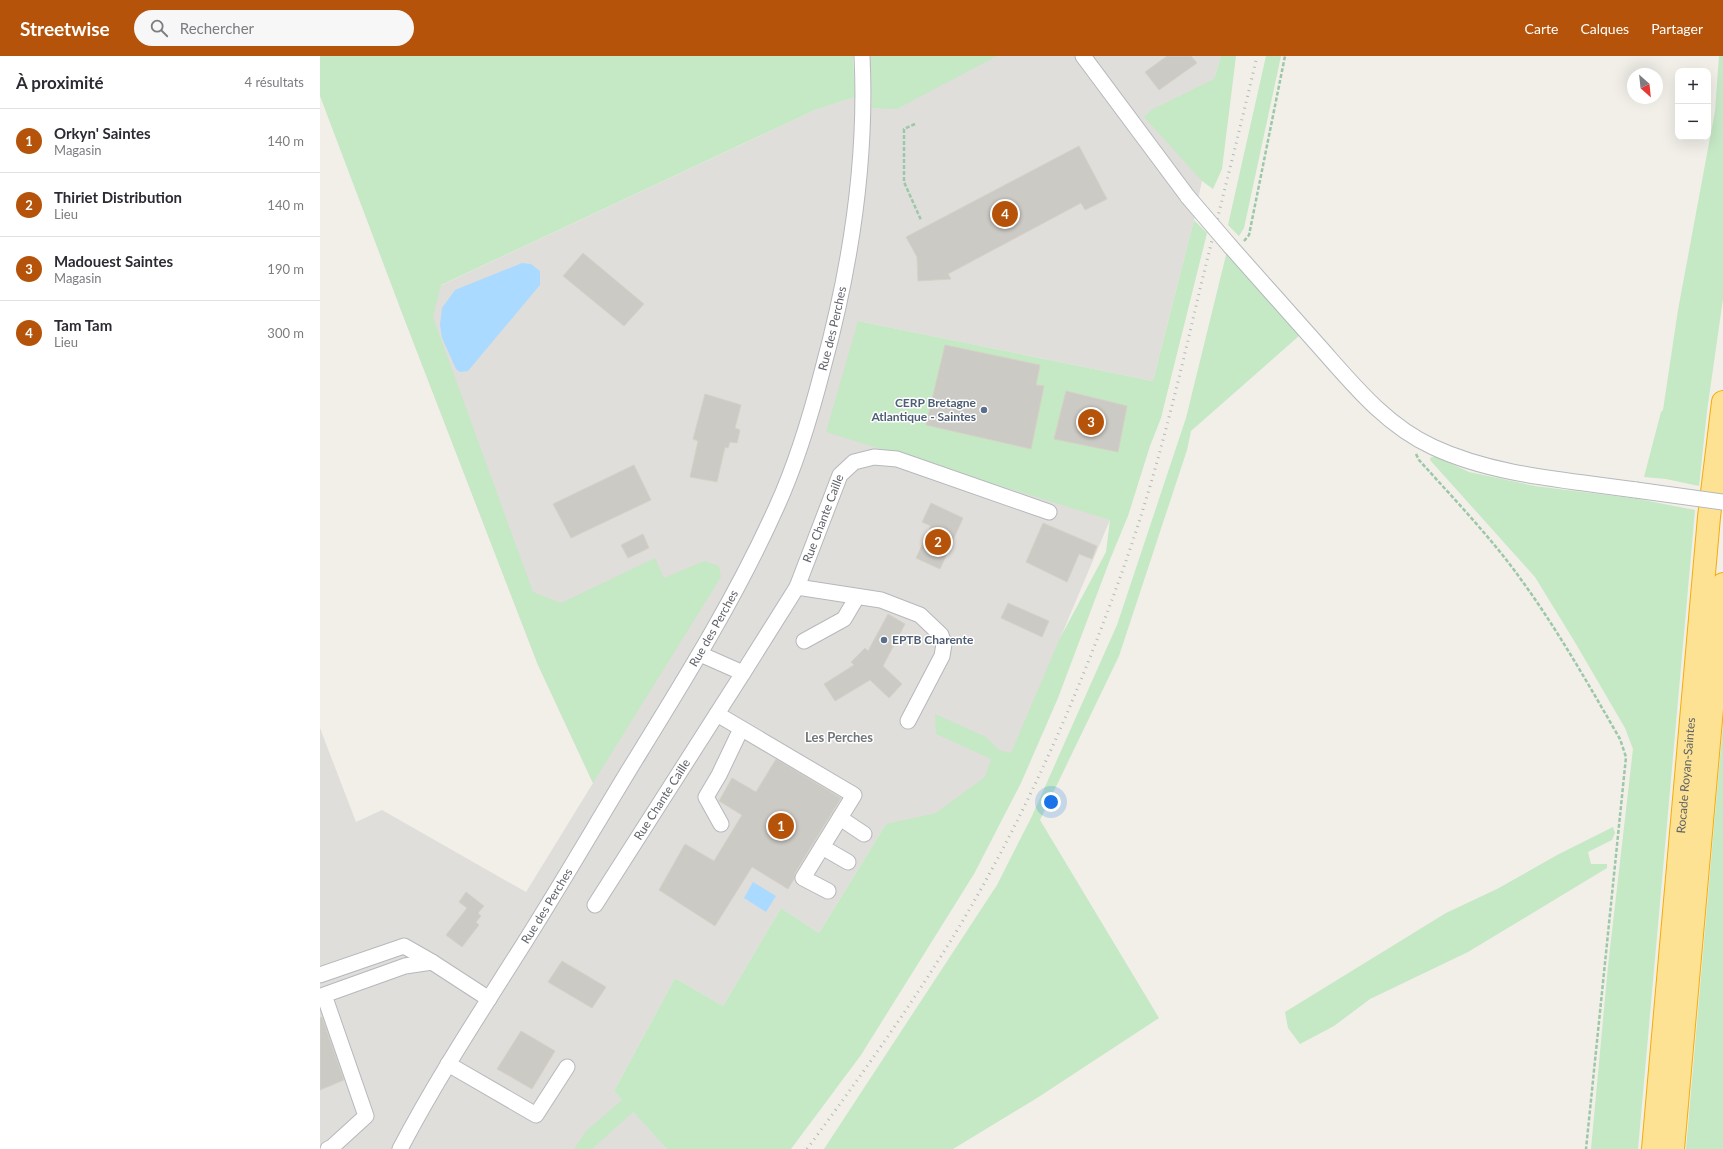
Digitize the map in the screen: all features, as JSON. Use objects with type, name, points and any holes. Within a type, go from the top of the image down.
[{"type":"highway","name":"Rocade Royan-Saintes","points":[[1653,1149],[1709,516],[1723,402]]},
{"type":"highway","name":"Rocade Royan-Saintes","points":[[1673,1149],[1723,584]]},
{"type":"street","name":"Rue des Perches","points":[[399,1146],[700,654],[748,567],[779,503],[805,434],[821,379],[832,337],[847,266],[855,206],[861,136],[862,56]]},
{"type":"street","points":[[1083,56],[1188,197],[1233,250],[1360,393],[1407,432],[1432,446],[1467,460],[1526,474],[1723,502]]},
{"type":"street","name":"Rue Chante Caille","points":[[595,906],[797,587],[840,476],[854,462],[874,457],[897,459],[1049,512]]},
{"type":"street","points":[[797,587],[881,600],[920,615],[940,635],[944,644],[942,656],[908,721]]},
{"type":"street","points":[[804,641],[844,619],[857,597]]},
{"type":"street","points":[[700,654],[743,673]]},
{"type":"street","points":[[717,714],[854,795],[803,878],[828,891]]},
{"type":"street","points":[[721,824],[715,816],[706,796],[719,775],[741,729]]},
{"type":"street","points":[[840,818],[864,834]]},
{"type":"street","points":[[822,847],[848,862]]},
{"type":"street","points":[[320,975],[404,946],[432,962],[489,999]]},
{"type":"street","points":[[328,1149],[366,1116],[324,995],[405,966],[432,962]]},
{"type":"street","points":[[448,1064],[536,1115],[567,1067]]},
{"type":"path","points":[[1233,250],[1249,235],[1285,56]]},
{"type":"path","points":[[915,124],[904,129],[904,182],[921,220]]},
{"type":"path","points":[[1407,432],[1419,460],[1501,553],[1531,594],[1556,631],[1613,726],[1624,748],[1626,757],[1586,1149]]},
{"type":"shaded area","points":[[866,56],[1221,56],[1214,79],[1212,131],[1194,220],[1153,381],[858,321],[1110,520],[1013,750],[952,862],[886,824],[819,933],[781,908],[723,1006],[675,978],[614,1091],[667,1149],[320,1149],[320,728],[356,822],[382,810],[526,892],[593,783],[538,665],[399,305],[815,110],[867,93]]},
{"type":"green space","points":[[320,56],[853,56],[855,97],[815,110],[441,285],[433,317],[533,592],[561,603],[655,558],[664,578],[704,561],[719,566],[721,577],[593,783],[538,665],[320,96]]},
{"type":"green space","points":[[871,56],[997,56],[897,109],[872,108]]},
{"type":"green space","points":[[1221,56],[1236,56],[1222,169],[1213,189],[1202,181],[1144,117],[1151,110],[1214,79]]},
{"type":"green space","points":[[1266,56],[1281,56],[1244,228],[1239,236],[1228,225]]},
{"type":"green space","points":[[1719,56],[1723,56],[1723,299],[1707,411],[1699,486],[1666,479],[1644,477],[1661,412],[1663,410],[1678,310],[1710,140],[1711,140],[1715,111]]},
{"type":"green space","points":[[1194,220],[1207,233],[1161,418],[1150,446],[1128,516],[1058,698],[1021,783],[974,874],[861,1055],[791,1149],[667,1149],[633,1112],[592,1149],[574,1149],[586,1131],[622,1100],[614,1091],[675,978],[723,1006],[781,908],[819,933],[886,824],[936,813],[985,777],[991,759],[936,734],[935,714],[986,737],[999,750],[1011,753],[1059,640],[1106,552],[1110,520],[826,432],[858,321],[1153,381]]},
{"type":"green space","points":[[1227,251],[1300,335],[1191,431],[1187,450],[1119,656],[1040,820],[1159,1018],[1037,1098],[953,1149],[824,1149],[997,885],[1032,816],[1117,625],[1186,418]]},
{"type":"green space","points":[[1431,457],[1437,457],[1469,472],[1535,486],[1638,499],[1695,510],[1638,1149],[1591,1149],[1608,966],[1633,749],[1625,728],[1535,577],[1430,460]]},
{"type":"green space","points":[[1723,723],[1723,1149],[1686,1149]]},
{"type":"green space","points":[[1613,827],[1615,833],[1612,840],[1588,852],[1591,864],[1607,864],[1607,868],[1468,952],[1370,999],[1334,1026],[1300,1044],[1288,1028],[1285,1012],[1446,913],[1497,889],[1559,854]]},
{"type":"water","points":[[522,263],[531,264],[540,271],[540,285],[468,371],[460,372],[456,369],[442,338],[440,325],[442,308],[455,290]]},
{"type":"water","points":[[753,882],[776,896],[766,912],[744,898]]},
{"type":"building","points":[[1167,56],[1191,56],[1197,63],[1159,90],[1145,72]]},
{"type":"building","points":[[1079,146],[1107,199],[1085,210],[1081,203],[948,274],[951,279],[918,281],[917,257],[906,237]]},
{"type":"building","points":[[583,253],[644,304],[624,326],[563,276]]},
{"type":"building","name":"CERP Bretagne Atlantique - Saintes","points":[[945,345],[1040,365],[1036,385],[1044,386],[1031,449],[926,425]]},
{"type":"building","points":[[1066,391],[1127,406],[1118,452],[1054,439]]},
{"type":"building","points":[[705,394],[741,405],[735,428],[740,430],[737,443],[730,442],[728,448],[725,447],[717,482],[690,477],[698,441],[693,439]]},
{"type":"building","points":[[634,465],[651,500],[571,538],[553,504]]},
{"type":"building","points":[[931,503],[963,518],[940,569],[916,558],[931,526],[922,522]]},
{"type":"building","points":[[1043,523],[1097,546],[1092,559],[1079,554],[1067,582],[1026,562]]},
{"type":"building","points":[[643,534],[649,548],[628,558],[621,545]]},
{"type":"building","points":[[1008,603],[1049,621],[1042,637],[1001,618]]},
{"type":"building","points":[[888,614],[905,624],[883,666],[902,684],[889,698],[870,680],[835,701],[824,684],[854,665],[851,662],[865,648],[868,651]]},
{"type":"building","points":[[776,759],[841,798],[795,873],[794,879],[788,889],[752,867],[715,926],[659,890],[685,844],[714,861],[742,815],[719,801],[732,778],[756,792]]},
{"type":"building","points":[[466,892],[484,906],[478,913],[481,916],[476,922],[479,925],[462,947],[446,935],[467,908],[459,902]]},
{"type":"building","points":[[562,961],[606,987],[592,1008],[548,982]]},
{"type":"building","points":[[322,1017],[344,1080],[320,1090],[320,1018]]},
{"type":"building","points":[[521,1031],[555,1051],[532,1089],[497,1069]]},
{"type":"railway","points":[[807,1149],[845,1097],[918,991],[980,892],[1005,845],[1051,750],[1092,654],[1128,555],[1149,490],[1176,390],[1257,56]]},
{"type":"place","name":"Tam Tam","points":[[1005,214]]},
{"type":"place","name":"CERP Bretagne Atlantique - Saintes","points":[[984,410]]},
{"type":"place","name":"Madouest Saintes","points":[[1091,422]]},
{"type":"place","name":"Thiriet Distribution","points":[[938,542]]},
{"type":"place","name":"EPTB Charente","points":[[884,640]]},
{"type":"place","name":"Orkyn' Saintes","points":[[781,826]]},
{"type":"district","name":"Les Perches","points":[[839,737]]}]
